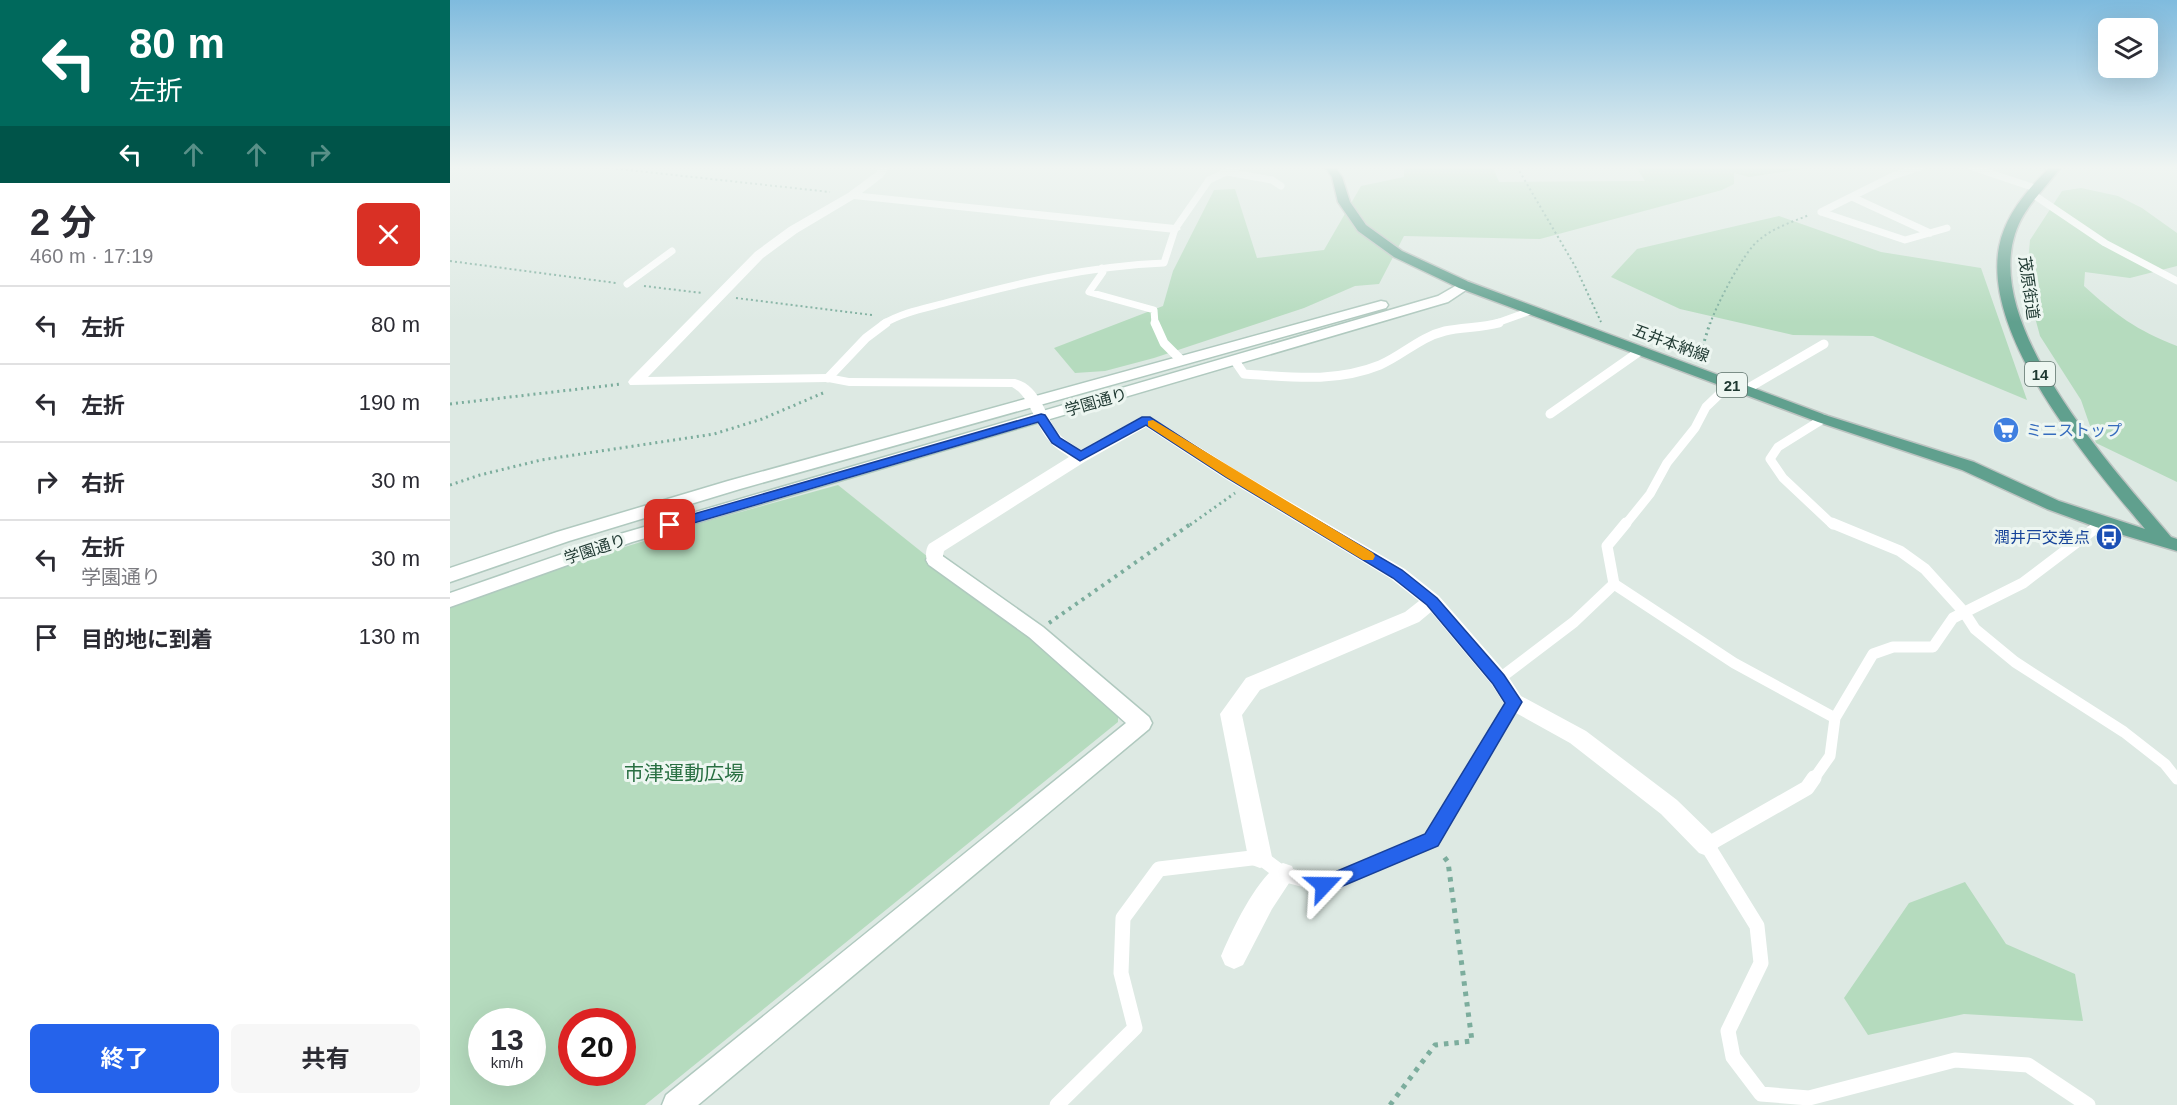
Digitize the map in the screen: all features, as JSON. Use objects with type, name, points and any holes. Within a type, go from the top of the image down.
[{"type":"main road","name":"五井本納線","points":[[1355,219],[1362,228],[1398,254],[1464,285],[1823,419],[1968,466],[2053,505],[2102,524],[2170,543]]},
{"type":"main road","name":"茂原街道","points":[[2018,219],[2008,239],[2004,261],[2012,313],[2019,335],[2068,421],[2170,543],[2177,558]]},
{"type":"street","points":[[635,382],[759,255],[812,219]]},
{"type":"street","points":[[1076,219],[1175,229]]},
{"type":"street","points":[[450,575],[623,517],[1180,359],[1437,290],[1464,285]]},
{"type":"street","name":"学園通り","points":[[450,600],[626,538],[1041,418],[1443,298],[1464,285]]},
{"type":"street","points":[[635,382],[828,378],[849,382],[1015,383],[1028,390],[1041,418],[1056,440],[1080,457]]},
{"type":"street","points":[[676,1105],[1141,723],[1036,632],[935,560],[935,548],[1080,457],[1146,420],[1398,574],[1432,601],[1499,679],[1514,702],[1578,736],[1669,807],[1707,845]]},
{"type":"street","points":[[894,440],[900,459]]},
{"type":"street","points":[[1260,857],[1231,714],[1253,684],[1412,616],[1432,601]]},
{"type":"street","points":[[1234,956],[1263,901],[1283,874]]},
{"type":"lane","points":[[828,378],[871,334],[893,318],[1015,284],[1120,264],[1164,263],[1175,229],[1182,219]]},
{"type":"lane","points":[[1841,219],[1905,240],[1947,228]]},
{"type":"lane","points":[[1899,219],[1930,233]]},
{"type":"lane","points":[[2072,219],[2105,243],[2177,281]]},
{"type":"lane","points":[[627,284],[672,251]]},
{"type":"lane","points":[[1102,268],[1103,272],[1089,292],[1154,309],[1155,332],[1162,344],[1180,359]]},
{"type":"lane","points":[[1234,361],[1244,374],[1323,378],[1380,365],[1422,339],[1445,331],[1486,327],[1530,311]]},
{"type":"lane","points":[[1824,344],[1738,387],[1706,407],[1695,428],[1667,463],[1650,494],[1607,546],[1614,584],[1734,663],[1835,718]]},
{"type":"lane","points":[[1550,414],[1640,351]]},
{"type":"lane","points":[[1823,419],[1778,447],[1770,459],[1783,478],[1835,526],[1862,534],[1890,547],[1925,569],[1964,612],[1975,629],[2015,662],[2124,732],[2165,764],[2177,779]]},
{"type":"lane","points":[[2088,1105],[2028,1065],[1955,1060],[1809,1098],[1761,1094],[1733,1057],[1728,1031],[1761,963],[1757,926],[1707,845],[1807,788],[1830,756],[1835,718],[1873,654],[1893,647],[1933,647],[1953,618],[2023,583],[2102,524]]},
{"type":"lane","points":[[1499,679],[1574,622],[1614,584]]},
{"type":"lane","points":[[1057,1105],[1134,1028],[1121,973],[1123,918],[1159,869],[1260,857],[1283,874],[1324,885],[1431,840],[1514,702]]},
{"type":"path","points":[[1547,219],[1575,266],[1610,340]]},
{"type":"path","points":[[1695,371],[1712,318],[1747,252],[1758,240],[1798,219]]},
{"type":"path","points":[[450,261],[893,318]]},
{"type":"path","points":[[450,404],[635,382]]},
{"type":"path","points":[[450,485],[545,459],[699,438],[753,422],[849,382]]},
{"type":"path","points":[[1036,632],[1248,484]]},
{"type":"path","points":[[1390,1105],[1434,1045],[1472,1041],[1448,862],[1431,840]]},
{"type":"green space","points":[[1200,219],[1244,219],[1257,258],[1324,250],[1342,219],[1616,219],[1540,239],[1404,236],[1379,284],[1355,286],[1304,308],[1154,358],[1105,371],[1075,373],[1054,348],[1163,306],[1173,271]]},
{"type":"green space","points":[[1768,219],[1786,219],[1881,252],[1981,268],[2027,400],[1873,336],[1793,335],[1680,309],[1611,277],[1637,249]]},
{"type":"green space","points":[[2044,219],[2157,219],[2177,233],[2177,266],[2130,278],[2085,272],[2084,286],[2127,321],[2177,346],[2177,482],[2096,443],[2081,400],[2040,336],[2026,284],[2030,240]]},
{"type":"green space","name":"市津運動広場","points":[[838,485],[1118,709],[1118,722],[645,1105],[450,1105],[450,608],[567,565],[708,521]]},
{"type":"green space","points":[[1965,882],[2006,944],[2075,974],[2083,1021],[1964,1014],[1868,1035],[1844,998],[1909,903]]},
{"type":"slow traffic","points":[[1153,424],[1230,474],[1368,556]]},
{"type":"place","name":"ミニストップ","points":[[2006,430]]},
{"type":"place","name":"潤井戸交差点","points":[[2109,537]]},
{"type":"route","points":[[670,525],[1041,418],[1056,440],[1080,457],[1146,420],[1230,474],[1398,574],[1432,601],[1499,679],[1514,702],[1431,840],[1324,885]]}]
